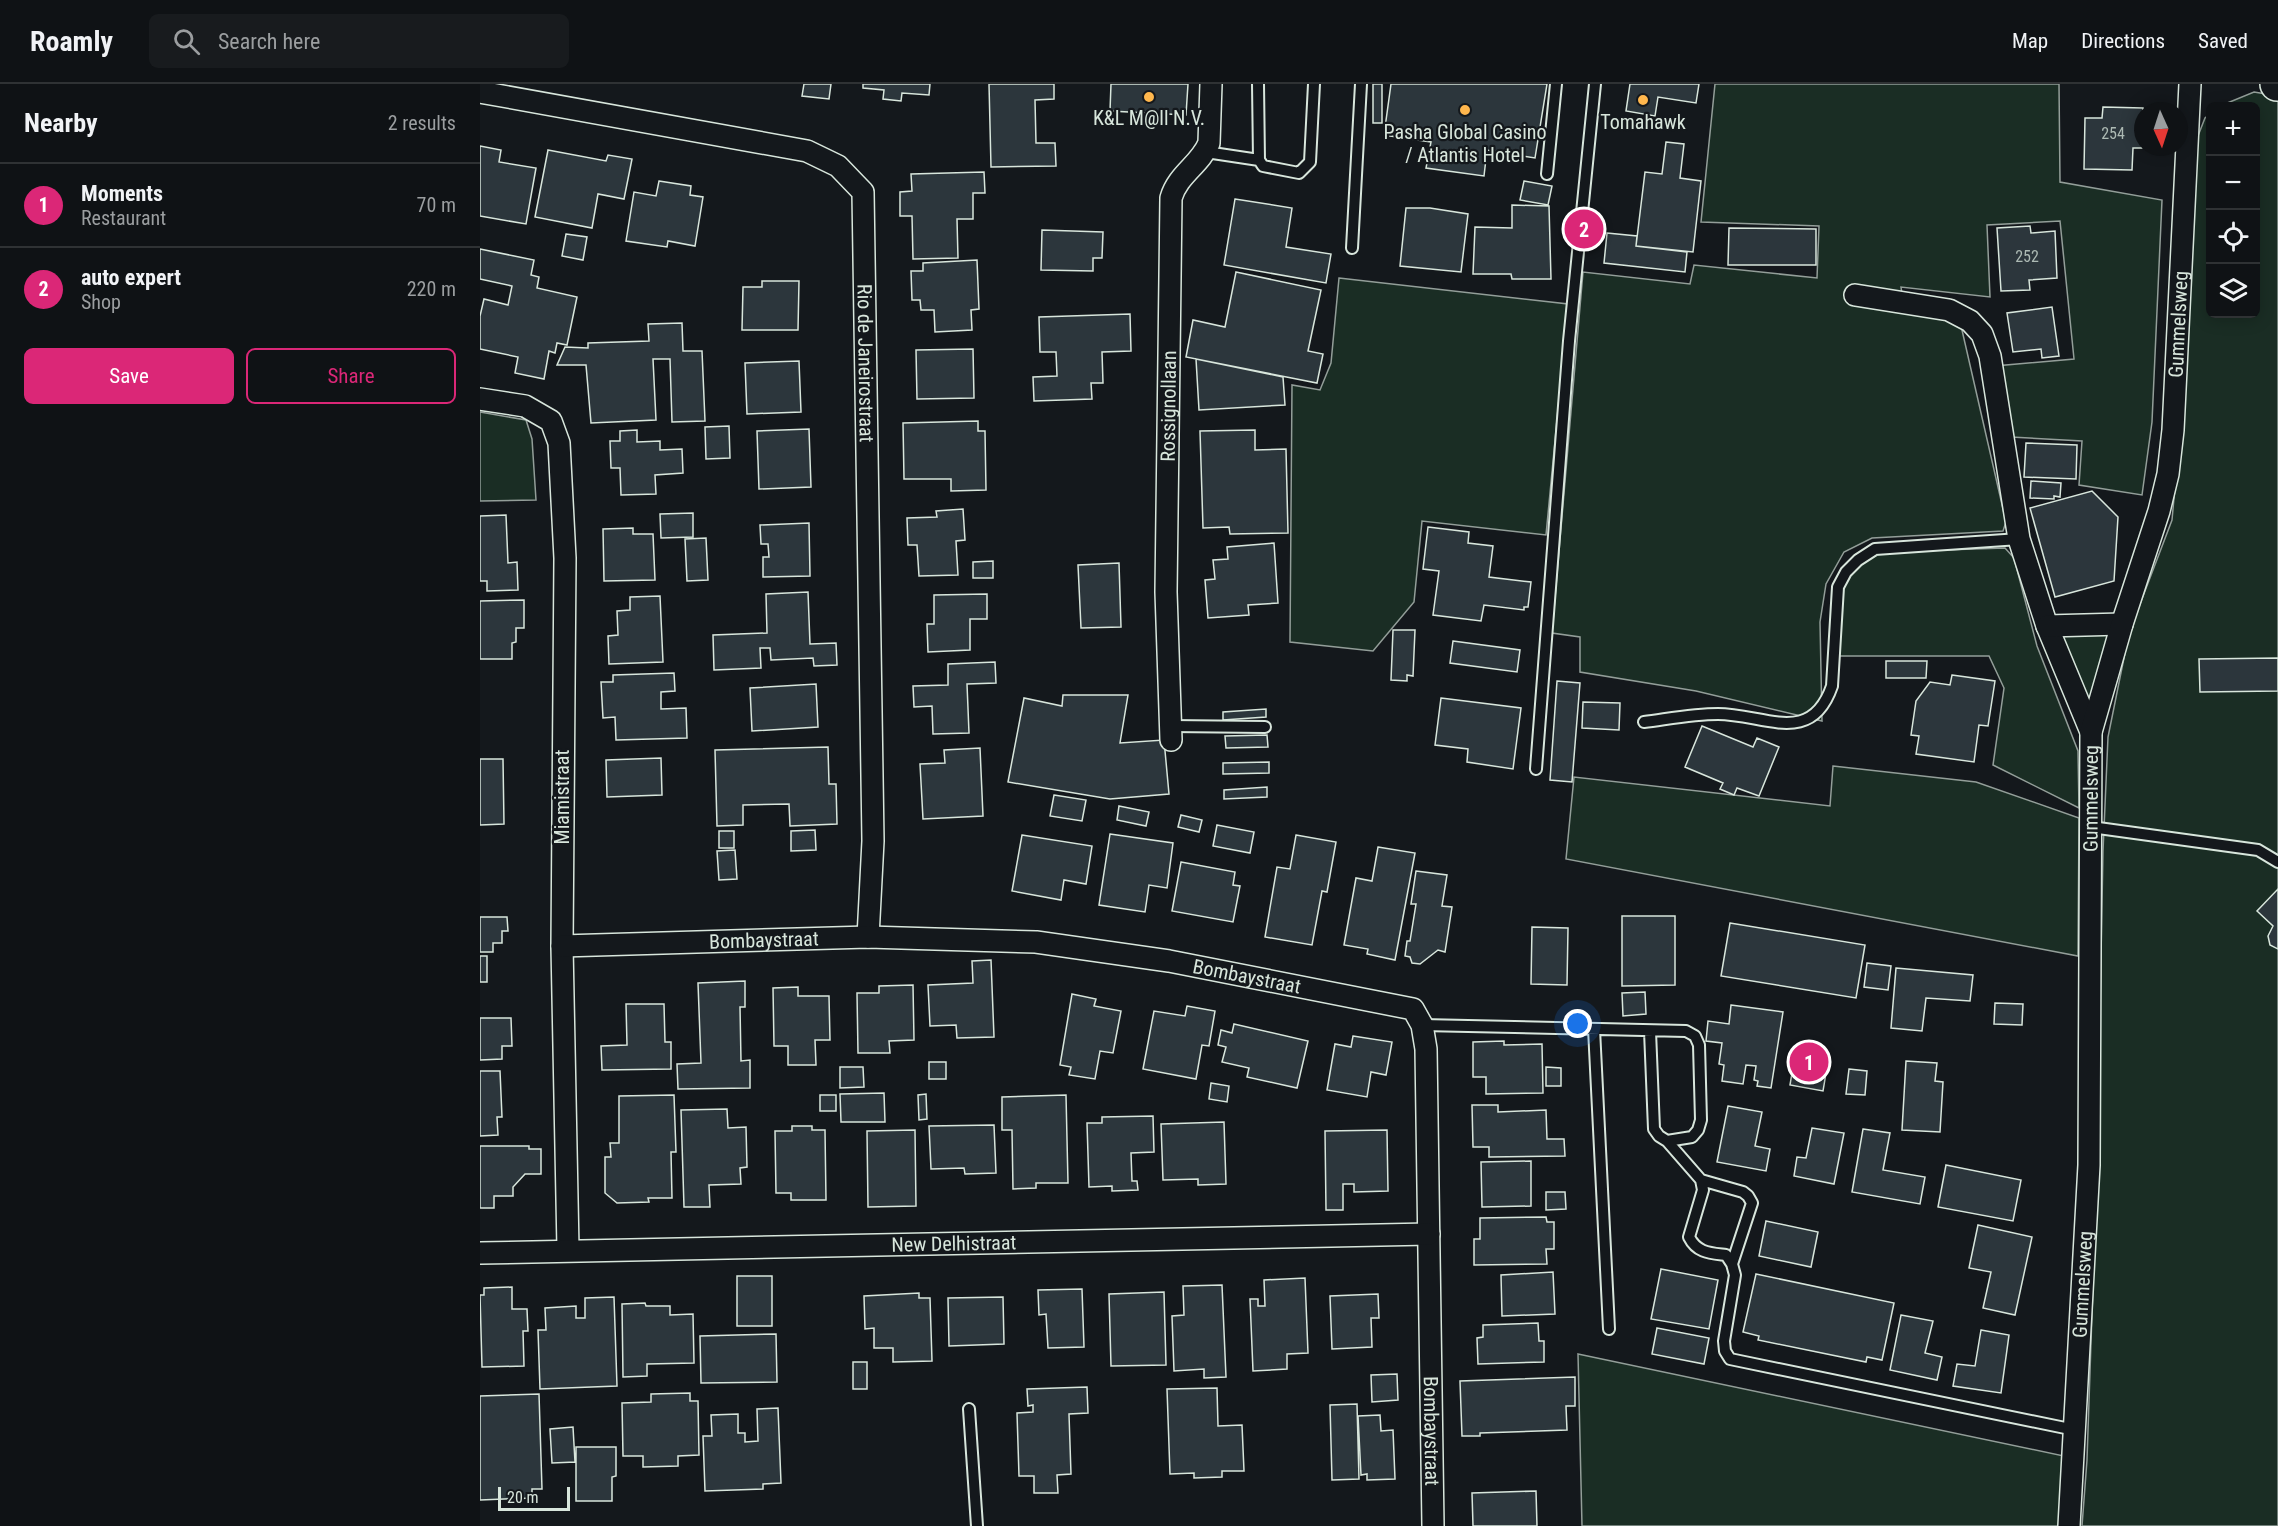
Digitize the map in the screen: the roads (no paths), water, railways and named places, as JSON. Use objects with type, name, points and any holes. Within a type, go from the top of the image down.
[{"type":"street","points":[[1206,152],[1209,143],[1211,84]]},
{"type":"street","name":"Gummelsweg","points":[[2069,1526],[2089,1165],[2091,732],[2122,624],[2159,511],[2168,474],[2173,430],[2190,84]]},
{"type":"street","name":"Rio de Janeirostraat","points":[[480,92],[807,151],[838,166],[863,192],[873,840],[868,937]]},
{"type":"street","name":"Rossignollaan","points":[[1171,733],[1166,592],[1171,198],[1175,185],[1206,152]]},
{"type":"street","points":[[1855,295],[1949,309],[1970,321],[1982,334],[1990,356],[2019,539],[2047,626],[2091,732]]},
{"type":"street","name":"Miamistraat","points":[[480,399],[525,406],[551,421],[559,442],[564,558],[562,946],[568,1249]]},
{"type":"street","points":[[2047,626],[2122,624]]},
{"type":"street","name":"Bombaystraat","points":[[562,946],[868,937],[1035,942],[1169,961],[1413,1009],[1422,1025],[1426,1049],[1433,1526]]},
{"type":"street","name":"New Delhistraat","points":[[480,1253],[568,1249],[848,1247],[1429,1234]]},
{"type":"lane","points":[[1258,84],[1259,160],[1263,166],[1299,173],[1310,162],[1314,84]]},
{"type":"lane","points":[[1352,248],[1361,84]]},
{"type":"lane","points":[[1547,174],[1556,84]]},
{"type":"lane","points":[[1536,769],[1569,341],[1594,84]]},
{"type":"lane","points":[[1206,152],[1259,160]]},
{"type":"lane","points":[[1644,722],[1718,714],[1786,723],[1801,722],[1816,715],[1827,702],[1832,686],[1838,587],[1846,572],[1858,560],[1875,549],[2019,539]]},
{"type":"lane","points":[[1171,733],[1265,727]]},
{"type":"lane","points":[[2091,827],[2258,850],[2278,862]]},
{"type":"lane","points":[[1422,1025],[1686,1030],[1695,1036],[1699,1045],[1701,1120],[1698,1130],[1692,1137],[1667,1141]]},
{"type":"lane","points":[[1594,1029],[1609,1329]]},
{"type":"lane","points":[[1650,1031],[1654,1129],[1701,1180],[1703,1190],[1689,1237],[1693,1246],[1701,1251],[1726,1255],[1735,1275],[1724,1341],[1725,1351],[1730,1359],[2075,1430]]},
{"type":"lane","points":[[1701,1180],[1743,1192],[1752,1203],[1732,1264]]},
{"type":"lane","points":[[969,1409],[977,1526]]},
{"type":"place","name":"K&L M@ll N.V.","points":[[1149,97]]},
{"type":"place","name":"Tomahawk","points":[[1643,100]]},
{"type":"place","name":"Pasha Global Casino / Atlantis Hotel","points":[[1465,110]]},
{"type":"place","name":"auto expert","points":[[1584,229]]},
{"type":"place","name":"Moments","points":[[1809,1062]]}]
